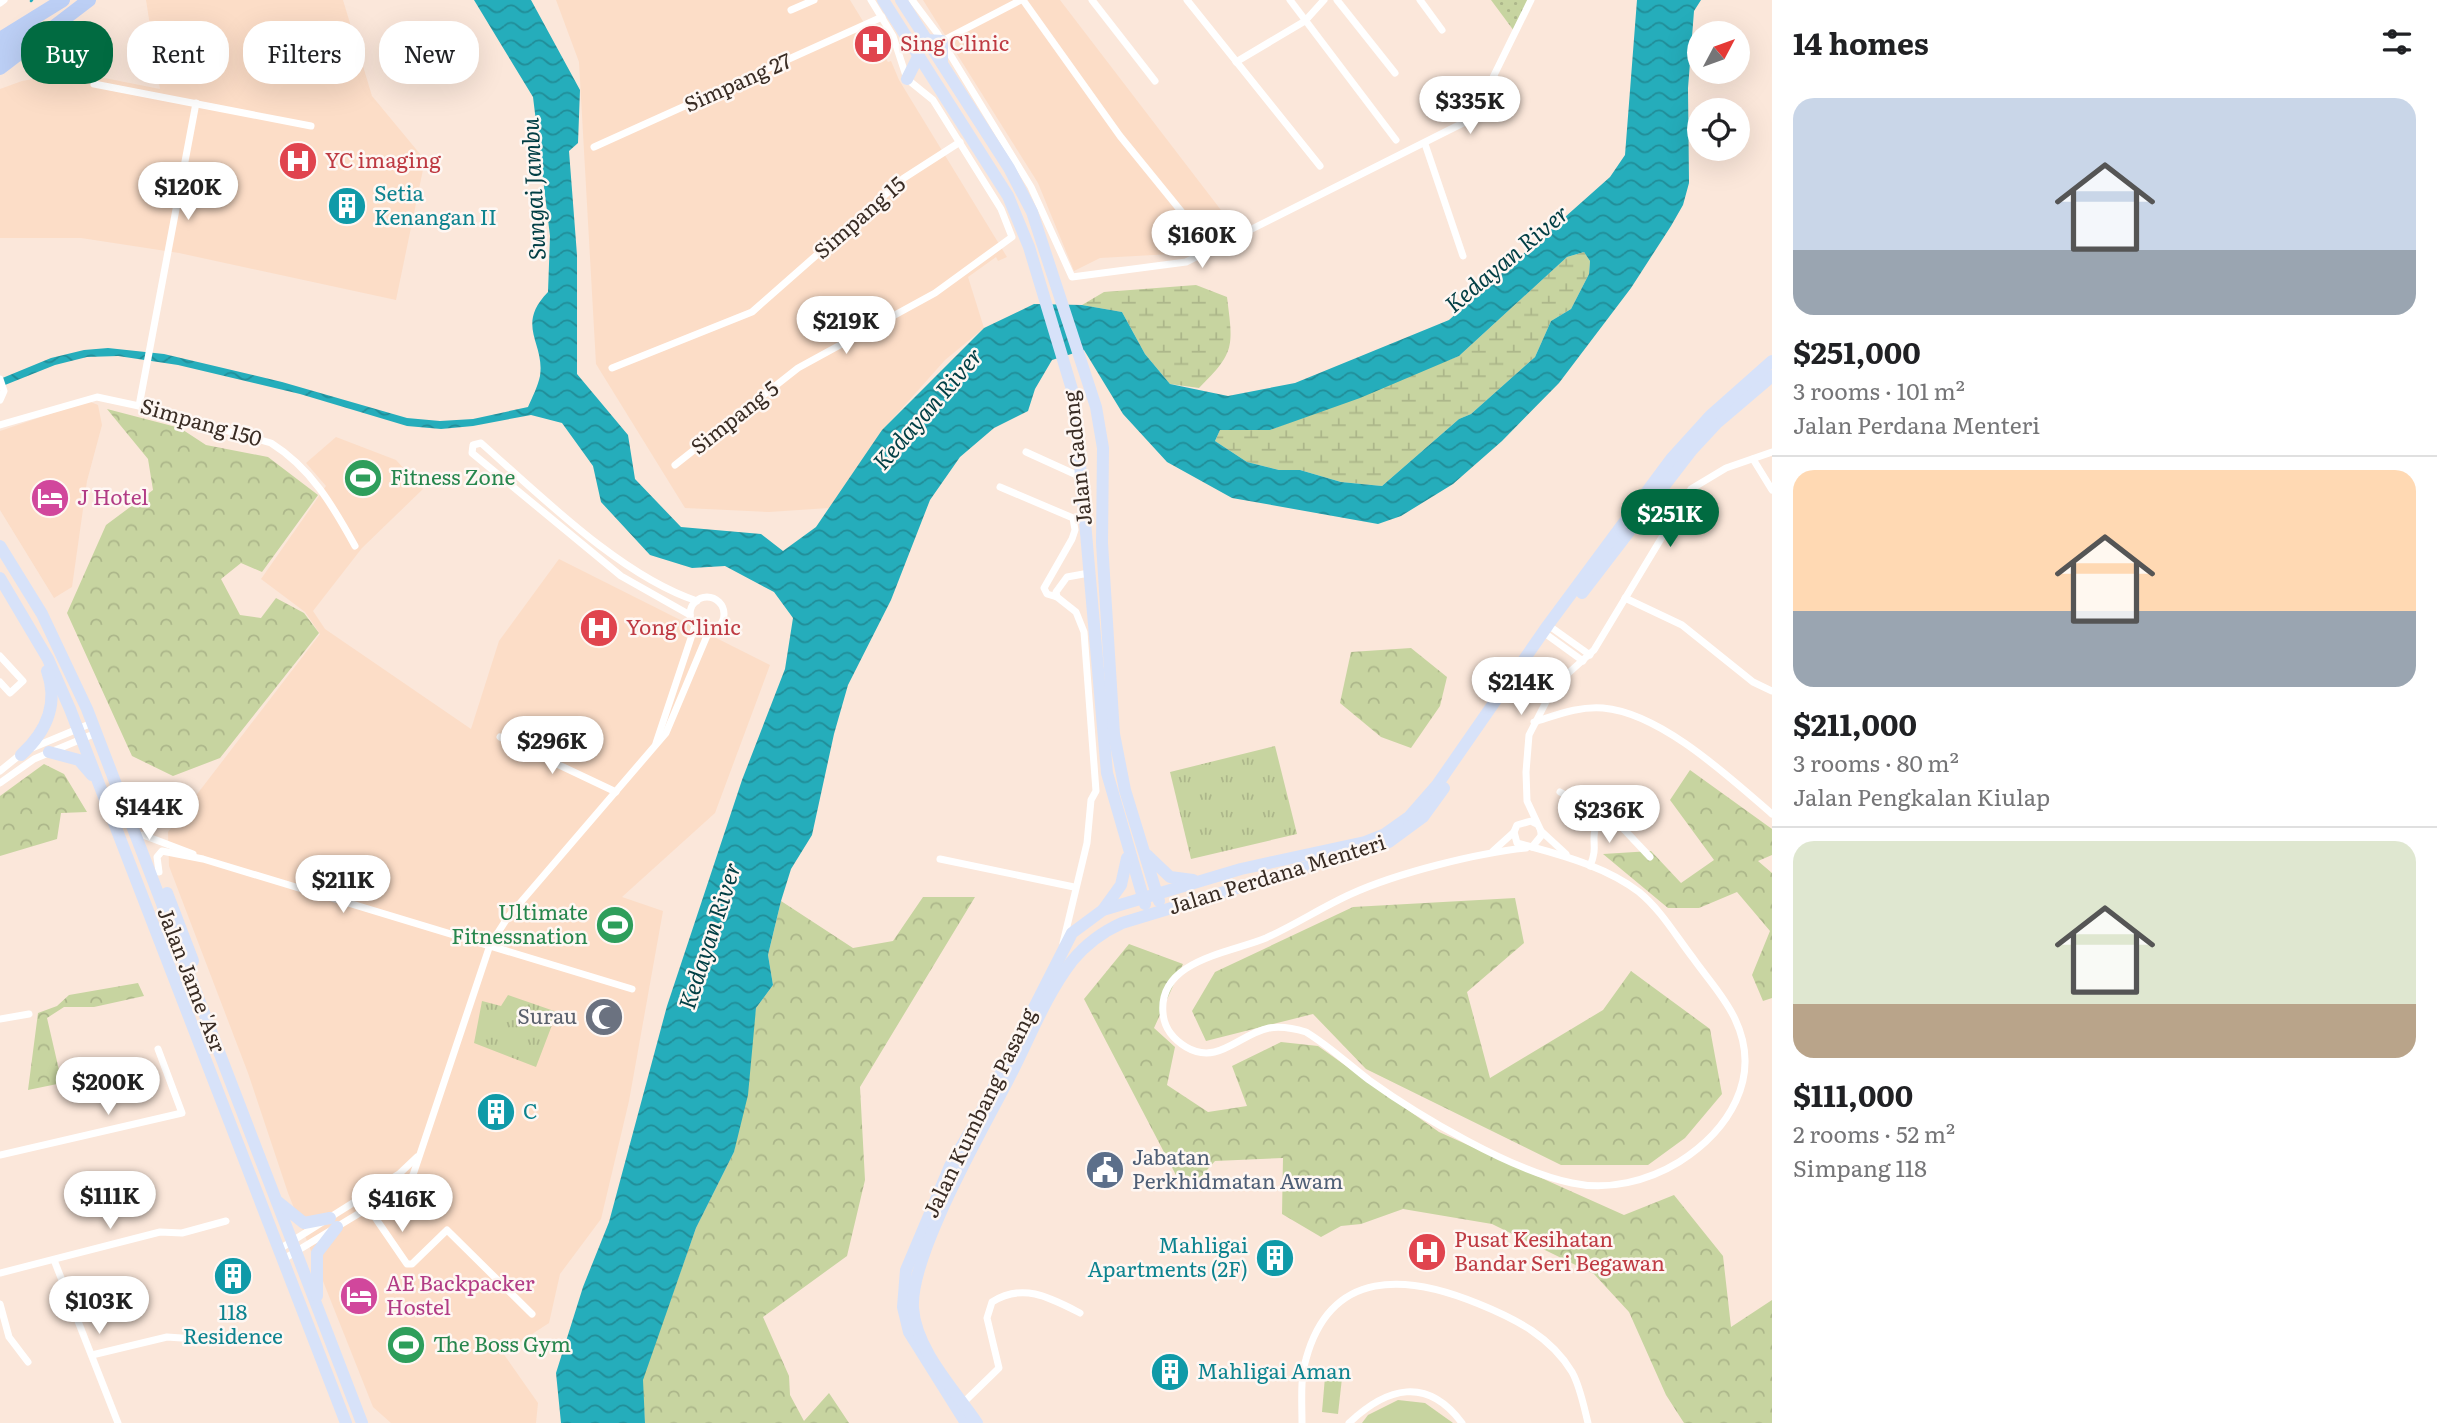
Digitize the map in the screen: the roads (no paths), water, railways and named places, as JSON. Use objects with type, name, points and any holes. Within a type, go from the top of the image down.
[{"type":"highway","points":[[0,27],[54,0]]},
{"type":"highway","points":[[0,39],[63,0]]},
{"type":"highway","points":[[0,54],[89,0]]},
{"type":"highway","points":[[0,68],[89,0]]},
{"type":"main road","name":"Jalan Gadong","points":[[883,0],[1008,196],[1022,225],[1065,360],[1078,423],[1107,773],[1148,915]]},
{"type":"main road","name":"Jalan Gadong","points":[[901,0],[1022,191],[1047,253],[1096,407],[1103,448],[1103,572],[1114,734],[1125,790],[1162,911]]},
{"type":"main road","points":[[926,40],[942,41],[942,65]]},
{"type":"main road","points":[[907,79],[919,55]]},
{"type":"main road","points":[[907,79],[930,72]]},
{"type":"main road","name":"Jalan Perdana Menteri","points":[[1200,880],[1365,842],[1395,828],[1429,796],[1683,444],[1772,361]]},
{"type":"main road","name":"Jalan Perdana Menteri","points":[[1148,915],[1366,850],[1389,842],[1410,828],[1432,806],[1548,631],[1691,451],[1717,423],[1772,376]]},
{"type":"main road","name":"Jalan Jame 'Asr","points":[[0,546],[42,614],[94,728],[362,1423]]},
{"type":"main road","points":[[1089,573],[1103,572]]},
{"type":"main road","name":"Jalan Jame 'Asr","points":[[0,578],[47,659],[80,733],[345,1423]]},
{"type":"main road","points":[[21,755],[46,725],[52,693],[48,672],[24,620]]},
{"type":"main road","points":[[49,752],[79,760],[103,793]]},
{"type":"main road","points":[[119,792],[130,805],[159,872],[218,1028],[246,1121]]},
{"type":"main road","points":[[119,792],[116,807],[128,839],[131,863]]},
{"type":"main road","points":[[1102,910],[1121,886],[1128,851]]},
{"type":"main road","points":[[1143,851],[1160,871],[1170,877],[1200,880]]},
{"type":"main road","name":"Jalan Kumbang Pasang","points":[[966,1423],[909,1332],[903,1307],[904,1281],[911,1256],[950,1166],[1006,1063],[1062,947],[1081,923],[1102,910],[1200,880]]},
{"type":"main road","name":"Jalan Kumbang Pasang","points":[[977,1423],[930,1356],[916,1323],[914,1296],[924,1256],[972,1149],[1070,963],[1097,936],[1148,915]]},
{"type":"main road","points":[[275,1199],[304,1223],[334,1223],[317,1253],[318,1313]]},
{"type":"street","points":[[0,3],[5,0]]},
{"type":"street","points":[[791,10],[814,0]]},
{"type":"street","points":[[871,0],[893,36],[907,79],[933,100],[960,142]]},
{"type":"street","points":[[912,0],[942,41],[1031,187],[1069,274],[1077,277],[1186,262],[1473,118],[1531,0]]},
{"type":"street","points":[[942,41],[1022,0],[1120,136],[1198,232]]},
{"type":"street","points":[[1092,0],[1155,81]]},
{"type":"street","points":[[1188,0],[1320,166]]},
{"type":"street","points":[[1290,0],[1396,140]]},
{"type":"street","points":[[1236,62],[1305,21],[1324,0]]},
{"type":"street","points":[[1337,0],[1395,73]]},
{"type":"street","points":[[1420,0],[1442,30]]},
{"type":"street","name":"Simpang 27","points":[[594,147],[882,17]]},
{"type":"street","points":[[99,84],[311,126]]},
{"type":"street","points":[[139,405],[195,103]]},
{"type":"street","name":"Simpang 5","points":[[676,464],[798,368],[935,292],[1010,241],[1012,233],[1007,221],[960,142]]},
{"type":"street","name":"Simpang 15","points":[[612,368],[752,312],[904,178],[960,142]]},
{"type":"street","points":[[1425,144],[1463,256]]},
{"type":"street","points":[[0,400],[2,383]]},
{"type":"street","name":"Simpang 150","points":[[0,425],[97,397],[139,405],[271,443],[285,452],[327,495],[355,546]]},
{"type":"street","points":[[654,747],[695,626],[690,615],[639,589],[572,538],[472,453],[473,445],[481,443],[580,528],[645,577],[697,601]]},
{"type":"street","points":[[1026,452],[1082,477]]},
{"type":"street","points":[[1527,801],[1539,827],[1540,841],[1529,848],[1493,851],[1353,893],[1266,937],[1189,966],[1168,987],[1163,998],[1164,1023],[1178,1042],[1201,1053],[1227,1050],[1268,1028],[1287,1027],[1306,1032],[1404,1104],[1447,1128],[1552,1178],[1592,1186],[1612,1186],[1659,1172],[1711,1140],[1725,1122],[1741,1087],[1742,1043],[1729,1007],[1654,906],[1629,886],[1590,866],[1570,857],[1529,848],[1517,843],[1516,828],[1527,801],[1527,748],[1534,723],[1555,688],[1590,655],[1691,489],[1711,475],[1772,452]]},
{"type":"street","points":[[1753,459],[1772,490]]},
{"type":"street","name":"Jalan Gadong","points":[[1000,487],[1073,518],[1075,530],[1072,539],[1044,588],[1047,594],[1057,597]]},
{"type":"street","points":[[1062,947],[1074,887],[1087,842],[1091,800],[1096,791],[1084,632],[1076,612],[1057,597],[1062,581],[1089,573]]},
{"type":"street","points":[[280,1255],[334,1223],[368,1209],[407,1182],[417,1166],[418,1156],[490,945],[508,917],[672,723],[709,631],[722,622],[721,606],[707,597],[697,601],[690,615]]},
{"type":"street","points":[[1625,598],[1682,625],[1753,682],[1772,691]]},
{"type":"street","points":[[695,626],[709,631]]},
{"type":"street","points":[[1548,631],[1590,655]]},
{"type":"street","points":[[1548,631],[1583,661]]},
{"type":"street","points":[[0,656],[23,681],[10,693],[0,682]]},
{"type":"street","points":[[1534,723],[1579,709],[1621,711],[1685,743],[1772,814]]},
{"type":"street","points":[[0,771],[21,755],[94,728]]},
{"type":"street","points":[[0,783],[80,733]]},
{"type":"street","points":[[500,737],[616,792]]},
{"type":"street","points":[[1560,792],[1604,813],[1627,831],[1650,857]]},
{"type":"street","points":[[1590,866],[1595,855],[1592,833],[1604,813]]},
{"type":"street","points":[[1493,851],[1524,821],[1539,827],[1570,857]]},
{"type":"street","points":[[142,835],[203,859],[632,989]]},
{"type":"street","points":[[159,872],[157,857],[162,851],[203,859]]},
{"type":"street","points":[[940,859],[1074,887]]},
{"type":"street","points":[[0,1019],[29,1014]]},
{"type":"street","points":[[0,1155],[182,1114],[158,1049]]},
{"type":"street","points":[[334,1223],[361,1197],[399,1174],[418,1156]]},
{"type":"street","points":[[361,1197],[407,1264],[412,1264],[447,1230],[532,1314]]},
{"type":"street","points":[[0,1273],[160,1232],[182,1233],[226,1221]]},
{"type":"street","points":[[54,1260],[118,1423]]},
{"type":"street","points":[[1302,1423],[1303,1374],[1318,1330],[1346,1297],[1380,1283],[1451,1293],[1510,1317],[1533,1330],[1560,1356],[1573,1374],[1588,1423]]},
{"type":"street","points":[[963,1403],[999,1368],[987,1318],[992,1302],[1006,1293],[1030,1292],[1080,1313]]},
{"type":"street","points":[[0,1304],[9,1337],[28,1362]]},
{"type":"street","points":[[92,1355],[167,1337],[225,1340]]},
{"type":"street","points":[[1349,1423],[1374,1402],[1399,1391],[1431,1395],[1443,1403],[1462,1423]]},
{"type":"water","name":"Kedayan River","points":[[474,0],[531,0],[580,90],[578,143],[569,151],[577,255],[577,374],[628,435],[635,479],[681,527],[761,534],[783,551],[816,527],[882,430],[984,328],[1034,304],[1082,305],[1122,312],[1145,354],[1170,384],[1228,396],[1295,383],[1449,320],[1610,177],[1625,155],[1637,0],[1701,0],[1694,11],[1693,21],[1687,21],[1689,183],[1683,205],[1631,288],[1559,383],[1502,441],[1453,484],[1401,516],[1378,524],[1232,498],[1167,462],[1123,414],[1084,350],[1052,360],[1035,389],[1028,411],[994,428],[960,457],[930,500],[891,600],[848,685],[834,734],[812,835],[791,869],[781,901],[768,955],[773,985],[756,1008],[748,1095],[734,1152],[696,1228],[643,1380],[645,1423],[561,1423],[556,1373],[583,1287],[609,1222],[667,1006],[742,780],[785,669],[793,618],[774,592],[725,566],[692,568],[650,555],[601,502],[593,466],[562,423],[531,415],[441,429],[407,426],[300,394],[178,365],[118,356],[87,357],[55,365],[0,387],[0,379],[51,358],[84,350],[108,348],[164,354],[282,382],[407,418],[440,421],[473,419],[528,407],[540,376],[539,353],[532,325],[538,304],[548,292],[550,236],[533,97]],"holes":[[[1584,252],[1590,261],[1589,274],[1571,309],[1551,321],[1535,357],[1471,414],[1459,419],[1382,486],[1341,482],[1300,470],[1279,470],[1247,462],[1215,441],[1220,430],[1270,430],[1360,398],[1459,356],[1567,257]]]},
{"type":"place","name":"Sing Clinic","points":[[873,44]]},
{"type":"place","name":"YC imaging","points":[[298,161]]},
{"type":"place","name":"Setia Kenangan II","points":[[347,206]]},
{"type":"place","name":"Fitness Zone","points":[[363,478]]},
{"type":"place","name":"J Hotel","points":[[50,498]]},
{"type":"place","name":"Yong Clinic","points":[[599,628]]},
{"type":"place","name":"Ultimate Fitnessnation","points":[[615,925]]},
{"type":"place","name":"Surau","points":[[604,1017]]},
{"type":"place","name":"C","points":[[496,1112]]},
{"type":"place","name":"Jabatan Perkhidmatan Awam","points":[[1105,1170]]},
{"type":"place","name":"Pusat Kesihatan Bandar Seri Begawan","points":[[1427,1252]]},
{"type":"place","name":"Mahligai Apartments (2F)","points":[[1275,1258]]},
{"type":"place","name":"118 Residence","points":[[233,1276]]},
{"type":"place","name":"AE Backpacker Hostel","points":[[359,1296]]},
{"type":"place","name":"The Boss Gym","points":[[406,1345]]},
{"type":"place","name":"Mahligai Aman","points":[[1170,1372]]},
{"type":"water label","name":"Sungai Jambu","points":[[534,189]]}]
